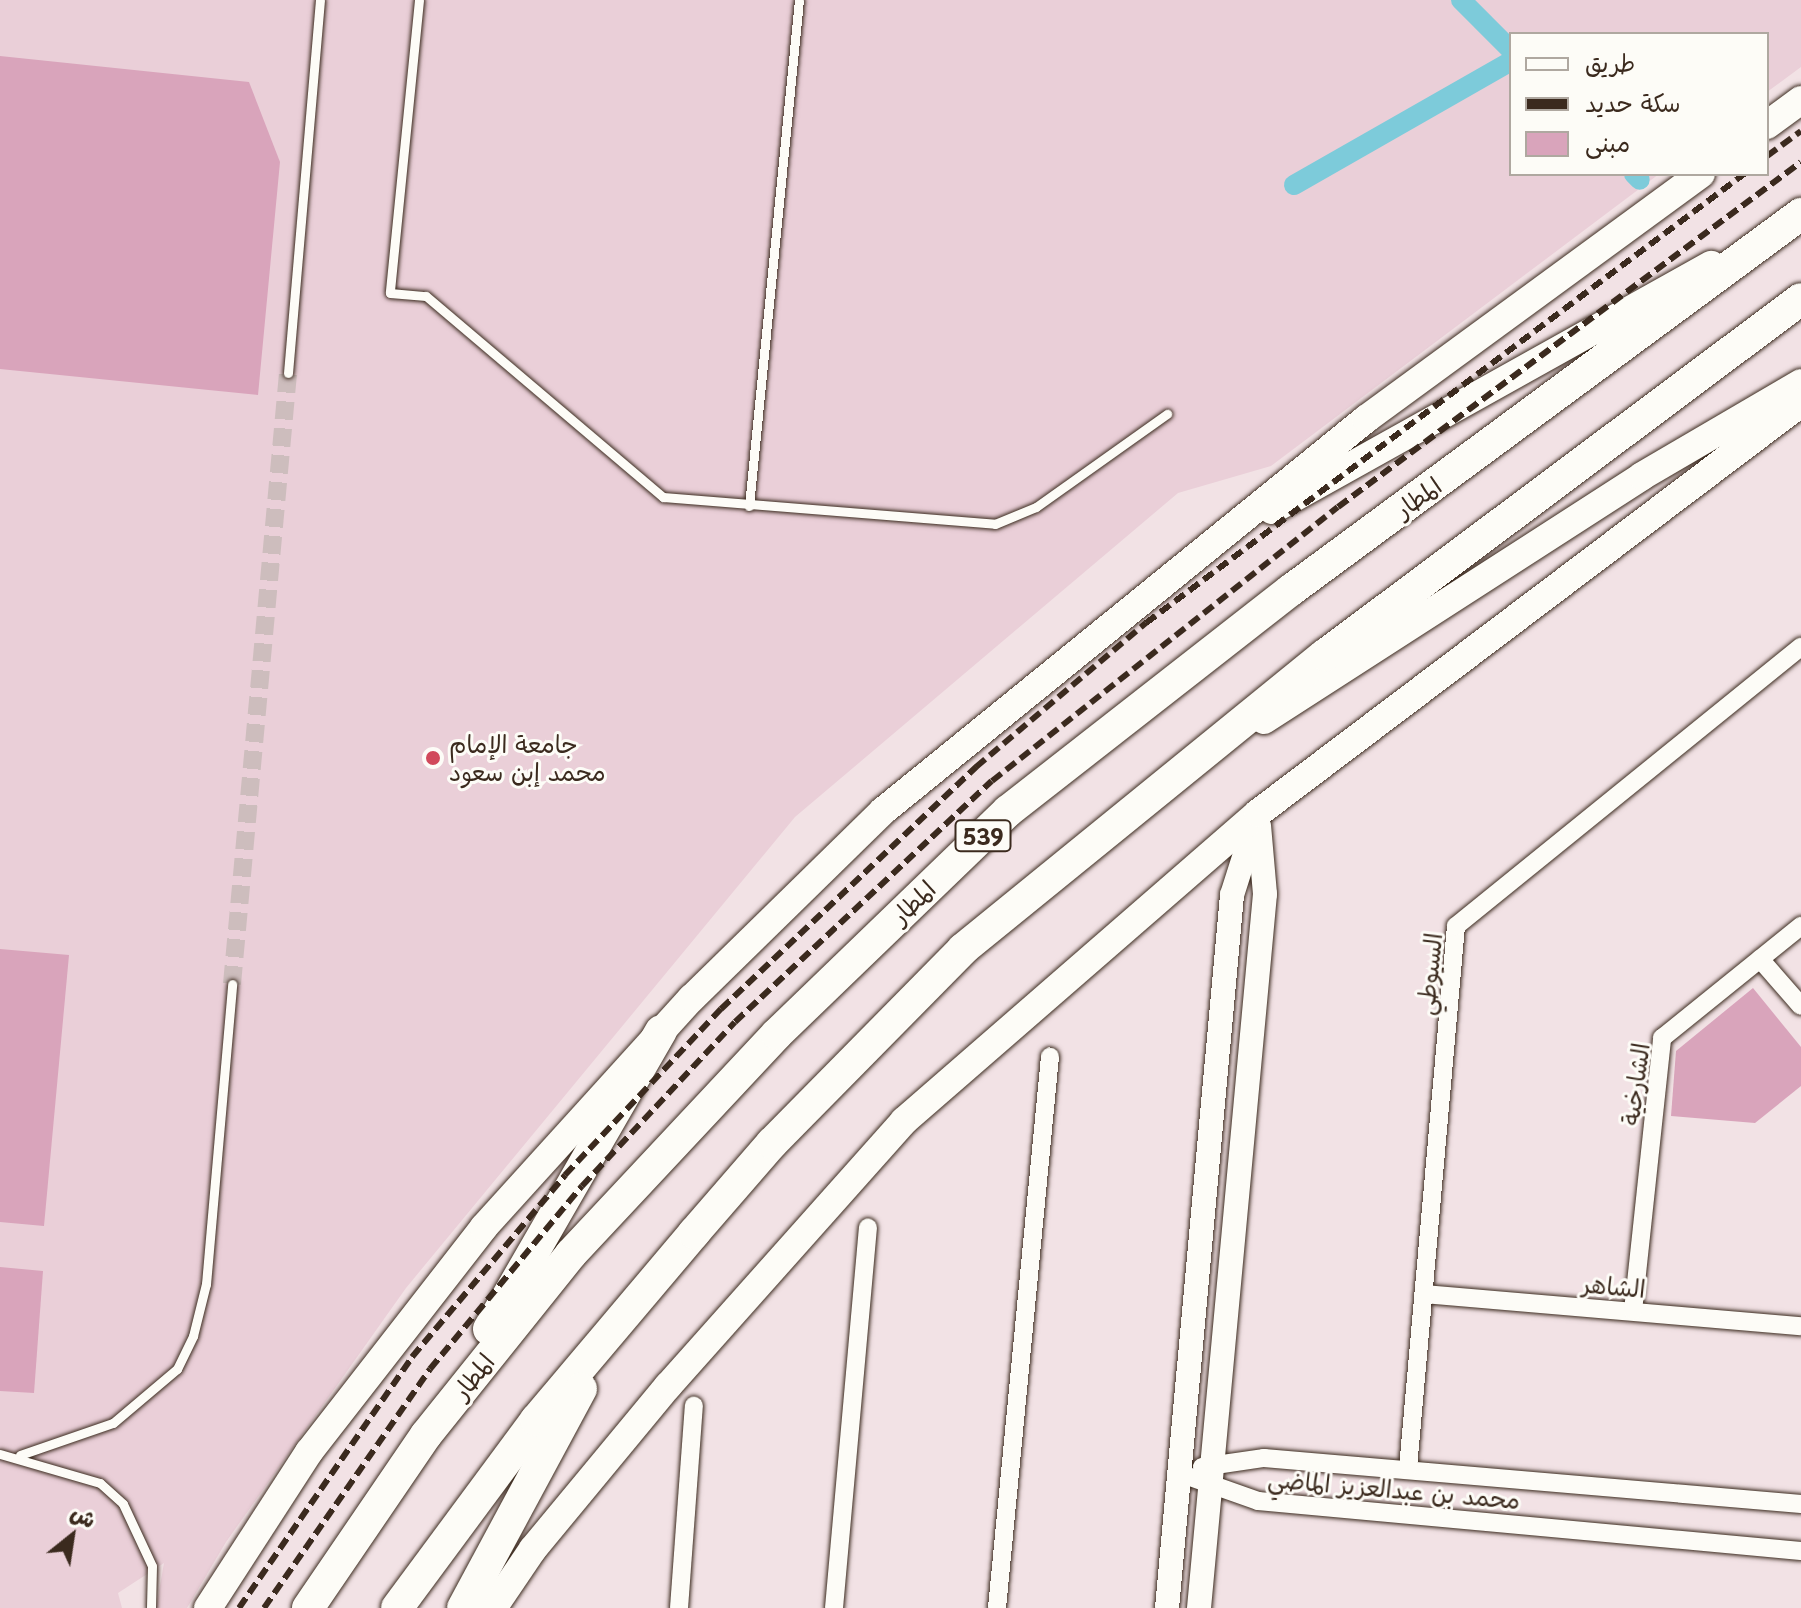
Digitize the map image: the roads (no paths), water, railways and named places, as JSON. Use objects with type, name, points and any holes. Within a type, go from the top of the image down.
[{"type":"highway","name":"المطار","points":[[308,1608],[426,1435],[603,1219],[777,1034],[1008,811],[1291,590],[1801,213]]},
{"type":"highway","points":[[397,1608],[536,1420],[604,1345],[772,1143],[963,949],[1325,655],[1801,299]]},
{"type":"highway","points":[[426,1435],[661,1031]]},
{"type":"highway","points":[[463,1608],[604,1345]]},
{"type":"main road","points":[[1769,124],[1801,100]]},
{"type":"main road","points":[[208,1608],[309,1452],[400,1331],[661,1031],[883,811],[1366,419],[1698,176]]},
{"type":"main road","points":[[1207,545],[1801,213]]},
{"type":"main road","points":[[1153,793],[1642,476],[1801,383]]},
{"type":"main road","points":[[493,1608],[533,1549],[668,1386],[904,1121],[1258,813],[1801,403]]},
{"type":"street","name":"السيوطي","points":[[1408,1468],[1456,926],[1801,647]]},
{"type":"street","points":[[1167,1608],[1232,895],[1258,813]]},
{"type":"street","points":[[1199,1608],[1265,894],[1258,813]]},
{"type":"street","name":"الشارخية","points":[[1633,1311],[1662,1038],[1801,926]]},
{"type":"street","points":[[1760,959],[1801,1006]]},
{"type":"street","points":[[997,1608],[1050,1057]]},
{"type":"street","points":[[834,1608],[868,1228]]},
{"type":"street","name":"الشاهر","points":[[1424,1294],[1801,1326]]},
{"type":"street","points":[[679,1608],[694,1406]]},
{"type":"street","name":"محمد بن عبدالعزيز الماضي","points":[[1179,1473],[1212,1474],[1264,1458],[1801,1504]]},
{"type":"street","name":"محمد بن عبدالعزيز الماضي","points":[[1212,1474],[1258,1501],[1801,1551]]},
{"type":"lane","points":[[288,373],[320,0]]},
{"type":"lane","points":[[419,0],[390,293],[426,296],[655,492],[749,506],[995,524],[1036,507],[1167,414]]},
{"type":"lane","points":[[749,506],[799,0]]},
{"type":"lane","points":[[20,1455],[113,1423],[177,1369],[193,1336],[206,1284],[232,984]]},
{"type":"lane","points":[[0,1454],[20,1455],[100,1483],[123,1504],[152,1566],[151,1608]]},
{"type":"waterway","points":[[1461,0],[1509,48]]},
{"type":"waterway","points":[[1294,185],[1509,62]]},
{"type":"waterway","points":[[1636,176],[1640,180]]},
{"type":"tunnel","points":[[232,984],[288,373]]},
{"type":"railway","points":[[1769,155],[1801,131]]},
{"type":"railway","points":[[264,1608],[430,1369],[582,1186],[735,1022],[992,781],[1338,507],[1801,162]]},
{"type":"railway","points":[[239,1608],[412,1357],[565,1175],[721,1009],[976,767],[1146,623],[1741,176]]},
{"type":"place","name":"جامعة الإمام محمد إبن سعود","points":[[433,758]]}]
